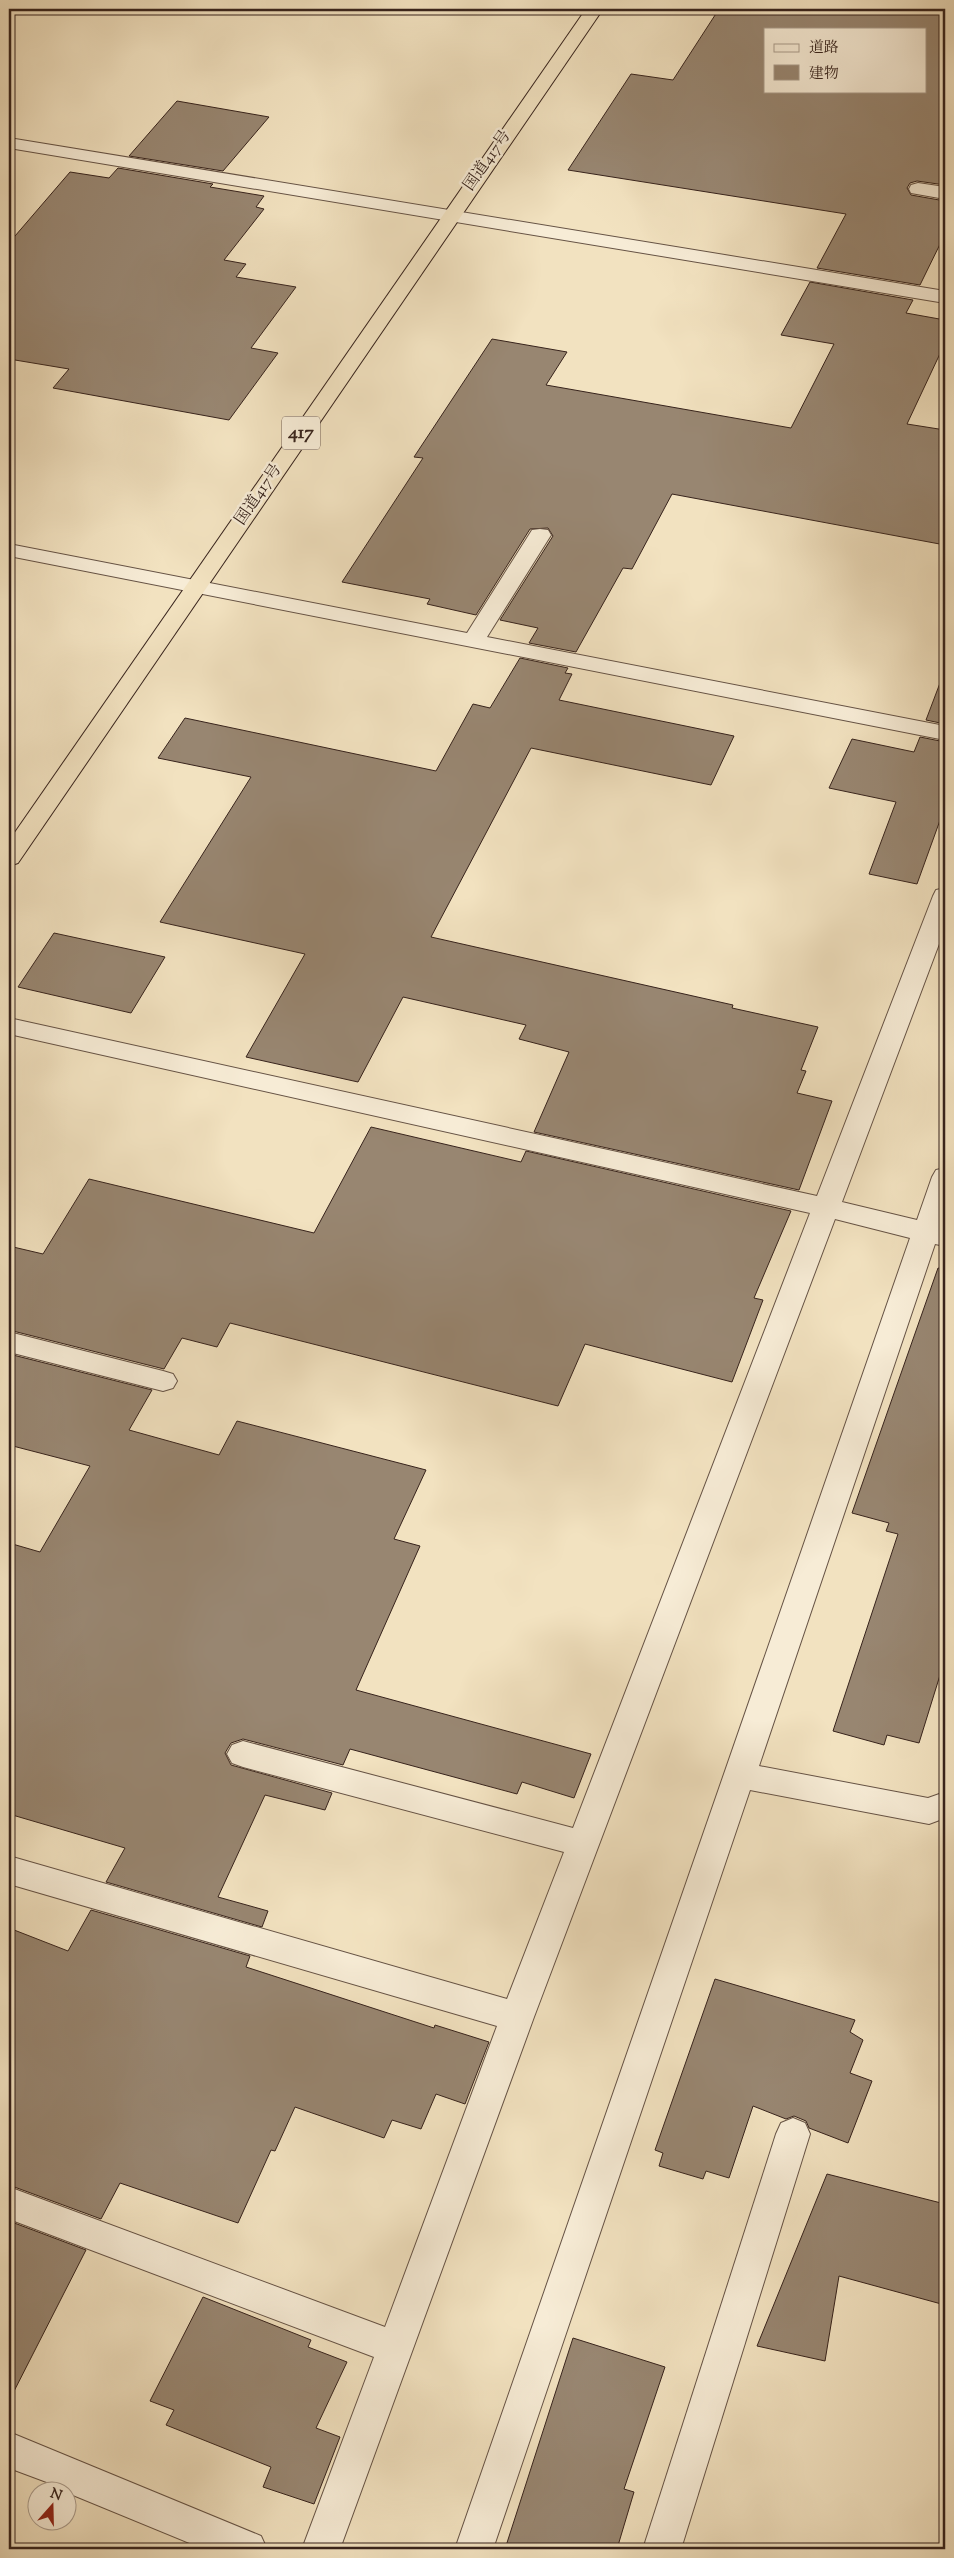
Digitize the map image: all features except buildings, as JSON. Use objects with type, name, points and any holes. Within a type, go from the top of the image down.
[{"type":"highway","name":"国道417号","points":[[9,858],[594,9]]},
{"type":"street","points":[[9,143],[945,297]]},
{"type":"street","points":[[918,189],[945,193]]},
{"type":"street","points":[[473,641],[540,534]]},
{"type":"street","points":[[9,550],[195,588],[945,732]]},
{"type":"street","points":[[321,2549],[517,2017],[583,1844],[837,1209],[945,896]]},
{"type":"street","points":[[9,1026],[837,1209],[936,1235]]},
{"type":"street","points":[[474,2549],[740,1775],[936,1235],[945,1177]]},
{"type":"street","points":[[9,1342],[163,1382]]},
{"type":"street","points":[[243,1754],[583,1844]]},
{"type":"street","points":[[740,1775],[929,1811],[945,1805]]},
{"type":"street","points":[[9,1870],[517,2017]]},
{"type":"street","points":[[662,2549],[793,2134]]},
{"type":"street","points":[[9,2203],[395,2348]]},
{"type":"street","points":[[9,2450],[248,2549]]}]
